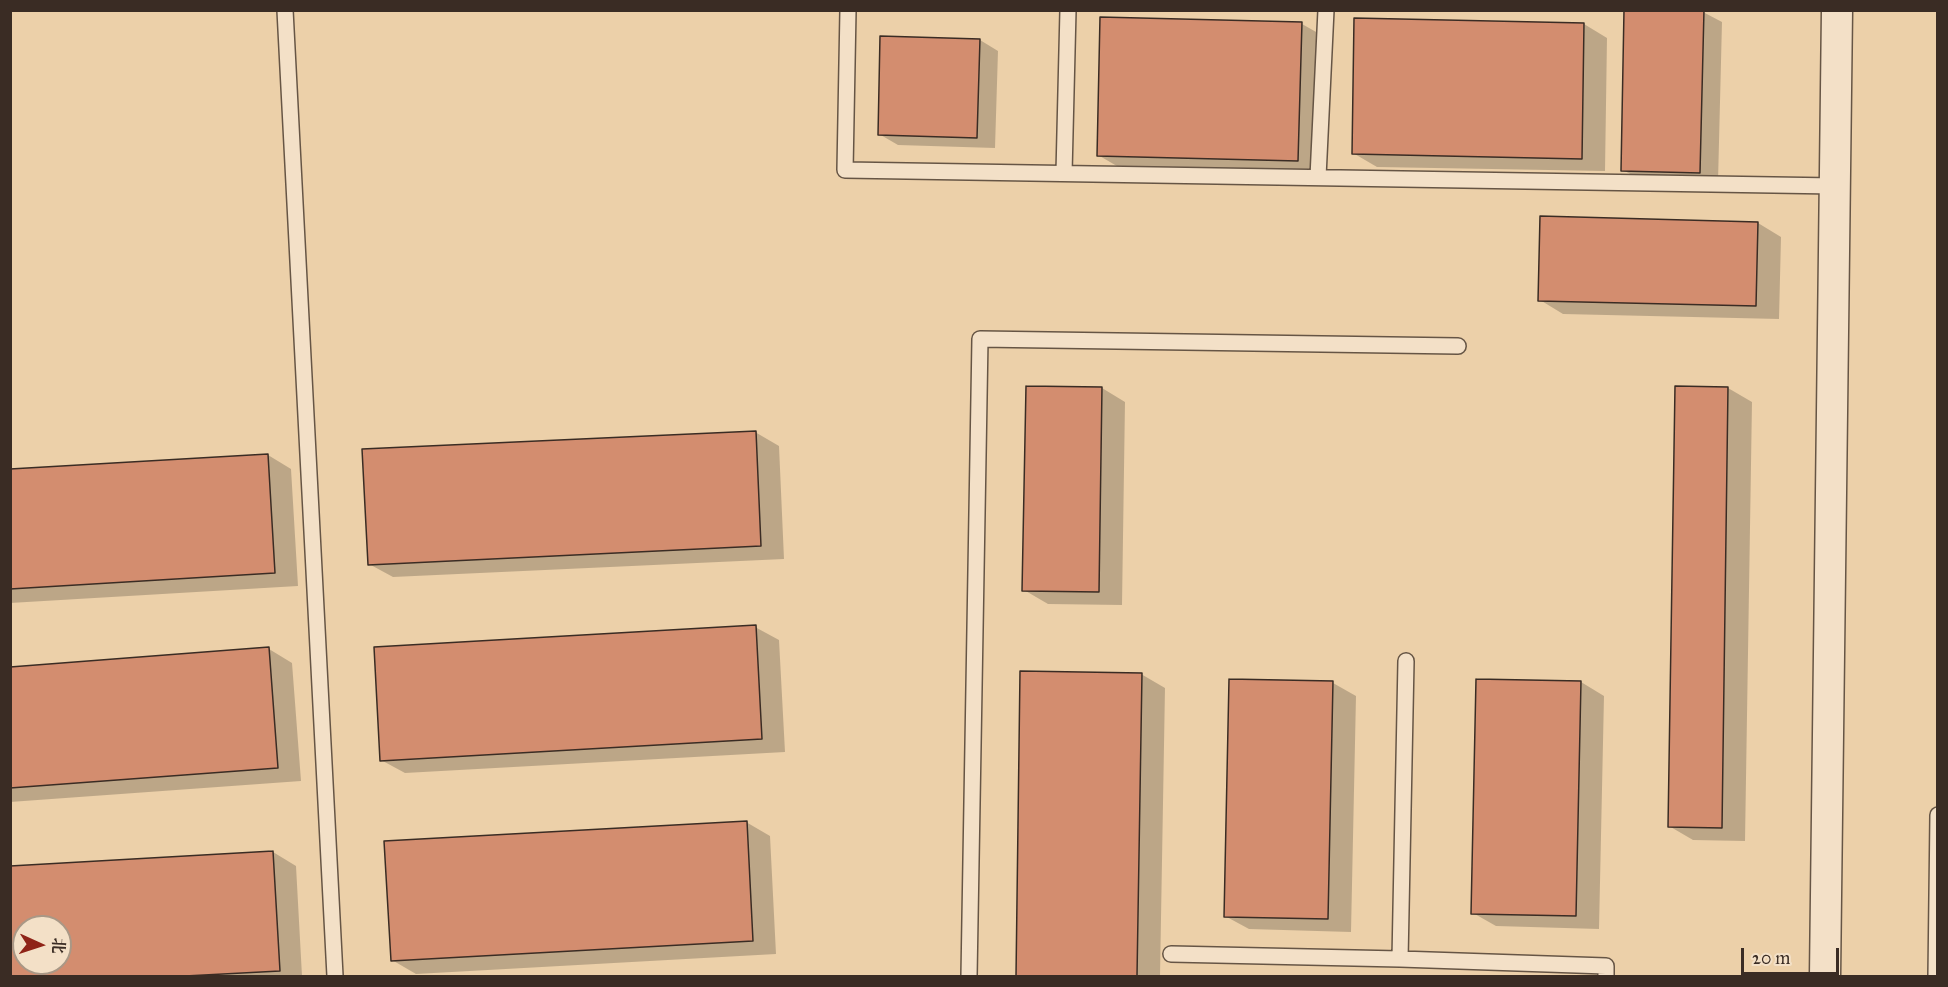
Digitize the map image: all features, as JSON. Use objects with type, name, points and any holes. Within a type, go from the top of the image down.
[{"type":"street","points":[[1825,976],[1837,10]]},
{"type":"lane","points":[[285,10],[335,976]]},
{"type":"lane","points":[[848,10],[845,170],[1835,186]]},
{"type":"lane","points":[[1064,174],[1068,10]]},
{"type":"lane","points":[[1318,177],[1326,10]]},
{"type":"lane","points":[[969,976],[980,339],[1458,346]]},
{"type":"lane","points":[[1400,959],[1406,661]]},
{"type":"lane","points":[[1936,976],[1938,815]]},
{"type":"lane","points":[[1171,954],[1606,966],[1606,976]]},
{"type":"building","points":[[1624,10],[1704,10],[1700,173],[1621,171]]},
{"type":"building","points":[[1100,17],[1302,22],[1298,161],[1097,156]]},
{"type":"building","points":[[1354,18],[1584,23],[1582,159],[1352,154]]},
{"type":"building","points":[[880,36],[980,39],[977,138],[878,135]]},
{"type":"building","points":[[1540,216],[1758,222],[1756,306],[1538,301]]},
{"type":"building","points":[[1026,386],[1102,387],[1099,592],[1022,591]]},
{"type":"building","points":[[1675,386],[1728,387],[1722,828],[1668,827]]},
{"type":"building","points":[[756,431],[761,546],[368,565],[362,449]]},
{"type":"building","points":[[268,454],[275,573],[10,589],[10,469]]},
{"type":"building","points":[[756,625],[762,739],[380,761],[374,647]]},
{"type":"building","points":[[269,647],[278,768],[10,788],[10,667]]},
{"type":"building","points":[[1020,671],[1142,673],[1137,976],[1016,976]]},
{"type":"building","points":[[1229,679],[1333,681],[1328,919],[1224,917]]},
{"type":"building","points":[[1476,679],[1581,681],[1576,916],[1471,914]]},
{"type":"building","points":[[747,821],[753,941],[391,961],[384,841]]},
{"type":"building","points":[[273,851],[280,971],[185,976],[10,976],[10,866]]}]
